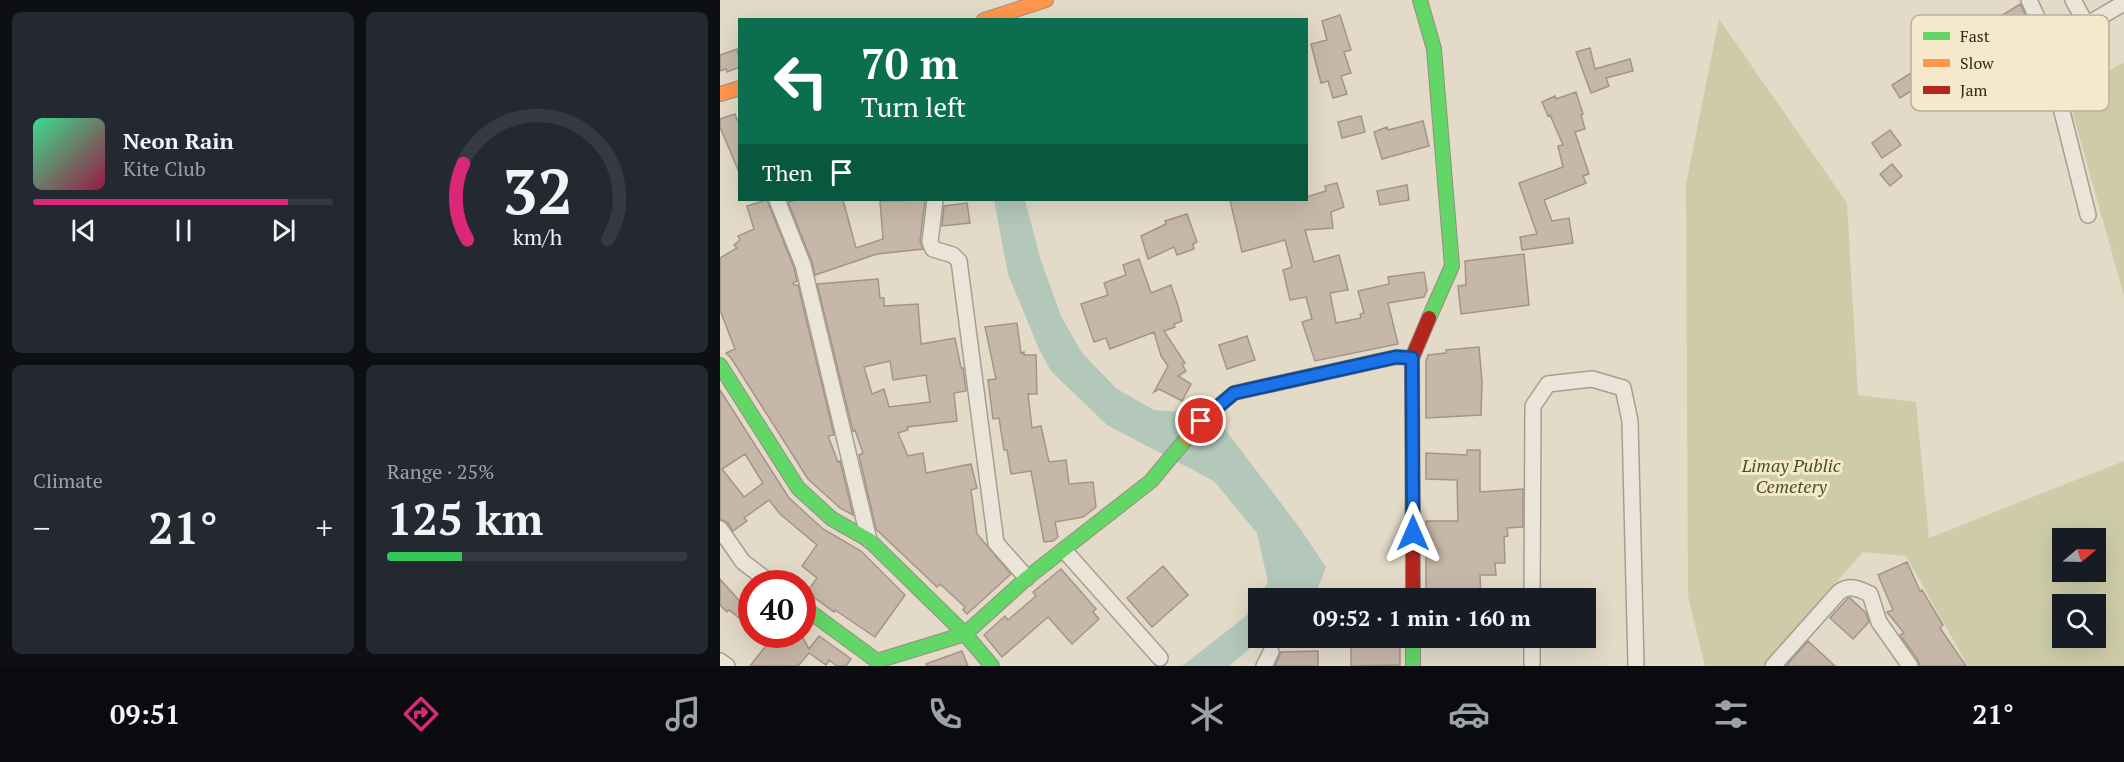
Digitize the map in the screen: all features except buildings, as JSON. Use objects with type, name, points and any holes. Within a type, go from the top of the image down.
[{"type":"street","points":[[990,18],[1046,0]]},
{"type":"street","points":[[1413,588],[1412,358],[1452,266],[1434,49],[1420,0]]},
{"type":"street","points":[[2029,0],[2036,15]]},
{"type":"street","points":[[2073,0],[2081,15]]},
{"type":"street","points":[[2103,15],[2124,3]]},
{"type":"street","points":[[2062,111],[2088,215]]},
{"type":"street","points":[[777,201],[803,265],[869,540]]},
{"type":"street","points":[[935,201],[930,242],[933,249],[953,255],[959,261],[996,543],[1027,578]]},
{"type":"street","points":[[860,666],[965,634],[1027,578],[1151,481],[1201,421],[1234,393],[1396,357],[1412,358]]},
{"type":"street","points":[[720,365],[798,488],[832,519],[869,540],[965,634],[992,666]]},
{"type":"street","points":[[1532,588],[1533,406],[1548,384],[1592,379],[1623,388],[1630,421],[1636,666]]},
{"type":"street","points":[[720,529],[743,562],[754,570]]},
{"type":"street","points":[[1064,550],[1160,658]]},
{"type":"street","points":[[1773,666],[1839,592],[1848,587],[1854,587],[1870,594],[1879,622],[1910,666]]},
{"type":"street","points":[[816,616],[877,661]]},
{"type":"street","points":[[1413,648],[1413,666]]},
{"type":"street","points":[[1532,648],[1532,666]]},
{"type":"street","points":[[720,661],[727,666]]},
{"type":"green space","name":"Limay Public Cemetery","points":[[1719,19],[1847,203],[1858,395],[1916,402],[1929,538],[2124,461],[2124,666],[1968,666],[1906,556],[1863,552],[1763,666],[1705,666],[1688,596],[1686,184]]},
{"type":"green space","points":[[2124,62],[2124,296],[2072,111],[2109,111],[2109,71]]},
{"type":"shaded area","points":[[994,201],[1025,201],[1041,261],[1061,316],[1082,353],[1117,389],[1154,410],[1181,412],[1209,432],[1224,428],[1299,527],[1326,567],[1318,588],[1264,588],[1268,582],[1257,533],[1214,481],[1107,425],[1051,371],[1039,349],[1008,274]]},
{"type":"shaded area","points":[[1248,612],[1248,648],[1250,648],[1229,666],[1182,666]]},
{"type":"pier","points":[[953,0],[997,0],[995,18],[945,18],[941,4]]},
{"type":"traffic: fast","points":[[1420,0],[1434,49],[1452,266],[1429,318]]},
{"type":"traffic: fast","points":[[720,365],[798,488],[832,519],[869,540],[965,634],[992,666]]},
{"type":"traffic: fast","points":[[816,616],[877,661],[965,634],[1027,578],[1151,481],[1187,438]]},
{"type":"traffic: fast","points":[[1413,648],[1413,666]]},
{"type":"traffic: slow","points":[[990,18],[1046,0]]},
{"type":"traffic: slow","points":[[720,94],[738,89]]},
{"type":"traffic: slow","points":[[1187,438],[1201,421],[1234,393],[1396,357],[1412,358]]},
{"type":"traffic: jam","points":[[1413,588],[1412,358],[1429,318]]},
{"type":"route","points":[[1201,421],[1234,393],[1396,357],[1412,358],[1413,533]]}]
